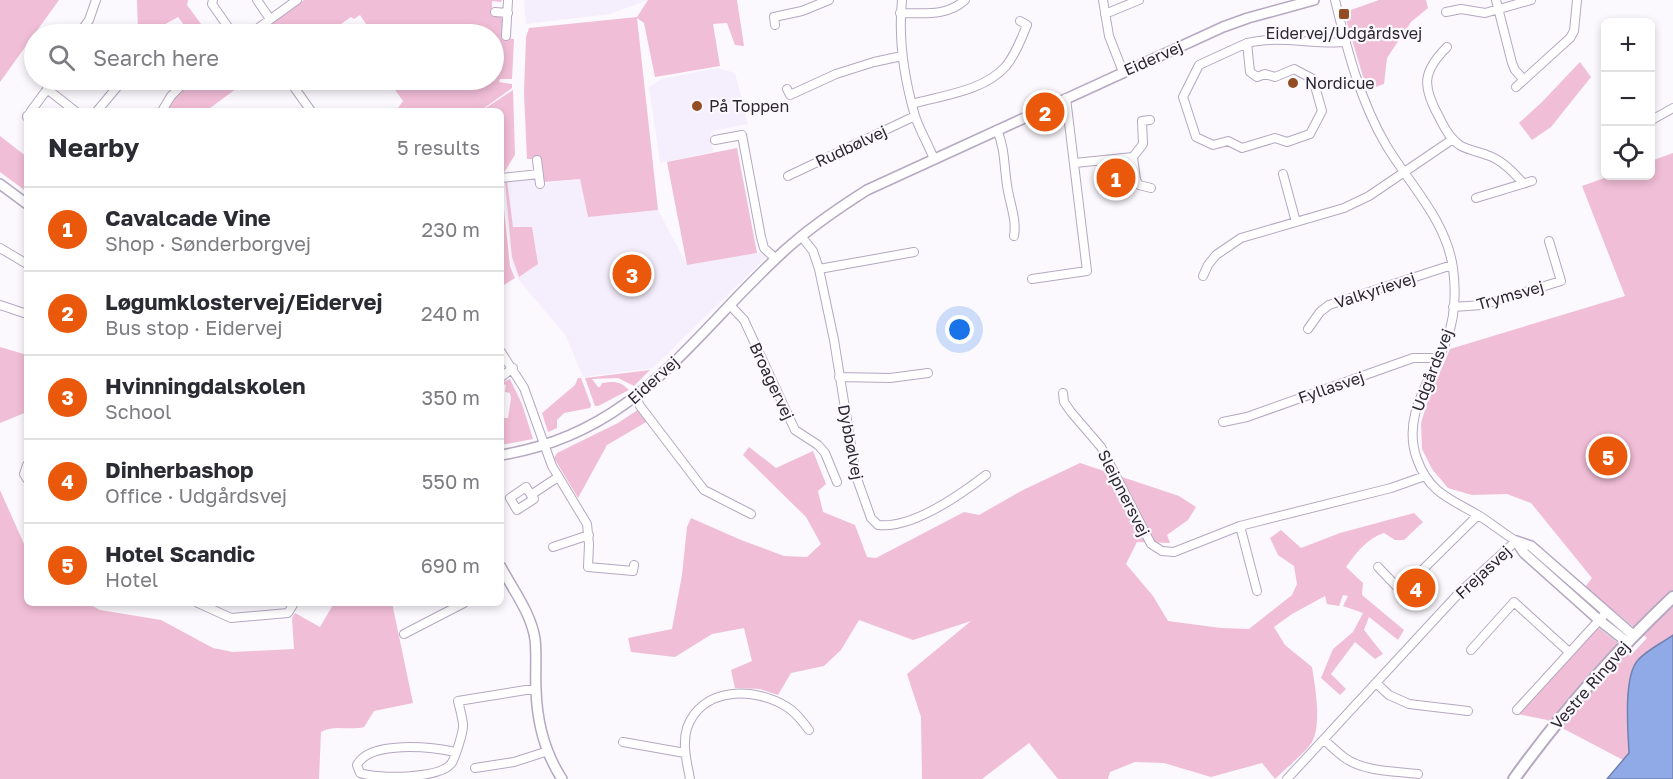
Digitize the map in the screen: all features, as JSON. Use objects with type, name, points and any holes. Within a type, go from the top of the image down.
[{"type":"main road","name":"Vestre Ringvej","points":[[1514,779],[1540,742],[1630,639],[1673,597]]},
{"type":"street","points":[[86,24],[96,0]]},
{"type":"street","points":[[213,0],[213,4],[226,24]]},
{"type":"street","points":[[257,0],[270,19]]},
{"type":"street","points":[[264,24],[297,0]]},
{"type":"street","points":[[506,36],[508,0]]},
{"type":"street","points":[[775,25],[774,17],[802,11],[829,0]]},
{"type":"street","points":[[902,0],[900,13],[902,56],[915,116],[934,159]]},
{"type":"street","points":[[900,13],[939,13],[952,10],[965,0]]},
{"type":"street","points":[[1103,0],[1113,49],[1123,72]]},
{"type":"street","points":[[1105,14],[1139,0]]},
{"type":"street","name":"Eidervej","points":[[504,454],[544,445],[591,426],[636,397],[675,362],[801,236],[867,190],[1222,27],[1314,0]]},
{"type":"street","name":"Udgårdsvej","points":[[1335,0],[1358,82],[1371,116],[1386,145],[1435,218],[1445,240],[1452,266],[1453,307],[1447,339],[1419,399],[1412,424],[1416,458],[1425,476],[1447,499],[1478,515],[1516,541],[1531,546],[1602,616],[1630,639]]},
{"type":"street","points":[[1496,0],[1512,63],[1524,80]]},
{"type":"street","points":[[1446,12],[1461,9],[1485,13],[1531,0]]},
{"type":"street","points":[[1516,87],[1570,38],[1574,31],[1577,0]]},
{"type":"street","points":[[495,12],[507,13]]},
{"type":"street","points":[[912,104],[976,87],[993,78],[1016,52],[1028,25],[1020,21]]},
{"type":"street","points":[[1247,43],[1250,72],[1257,77],[1265,74],[1275,77],[1294,69],[1313,79],[1323,111],[1310,134],[1287,141],[1275,138],[1242,148],[1228,141],[1213,145],[1196,137],[1183,96],[1199,65],[1247,43],[1269,40],[1326,44],[1346,42]]},
{"type":"street","points":[[1447,47],[1429,69],[1426,90],[1430,101],[1453,139],[1460,145],[1502,162],[1524,183]]},
{"type":"street","points":[[787,89],[790,95],[836,74],[902,56]]},
{"type":"street","points":[[33,108],[46,90]]},
{"type":"street","points":[[48,90],[71,108]]},
{"type":"street","points":[[100,108],[115,90]]},
{"type":"street","points":[[164,108],[177,90]]},
{"type":"street","points":[[296,90],[309,108]]},
{"type":"street","points":[[1032,279],[1087,271],[1066,98]]},
{"type":"street","points":[[1655,118],[1673,108]]},
{"type":"street","name":"Rudbølvej","points":[[788,176],[915,116]]},
{"type":"street","points":[[1150,120],[1142,121],[1143,144],[1133,157],[1136,180],[1139,185],[1151,188]]},
{"type":"street","points":[[997,130],[1002,145],[1007,188],[1011,201],[1014,236]]},
{"type":"street","points":[[715,140],[742,135],[760,237],[764,248],[776,259]]},
{"type":"street","points":[[1203,276],[1216,255],[1240,238],[1352,204],[1369,196],[1453,139]]},
{"type":"street","points":[[1075,163],[1133,157]]},
{"type":"street","points":[[537,160],[540,184]]},
{"type":"street","points":[[504,178],[539,174]]},
{"type":"street","points":[[1283,174],[1296,222]]},
{"type":"street","points":[[1476,198],[1532,181]]},
{"type":"street","points":[[0,183],[24,202]]},
{"type":"street","name":"Dybbølvej","points":[[801,236],[813,251],[819,269],[834,340],[856,476],[871,519],[878,525],[899,524],[929,511],[966,490],[986,475]]},
{"type":"street","name":"Trymsvej","points":[[1453,307],[1482,305],[1561,280],[1549,241]]},
{"type":"street","points":[[0,249],[24,262]]},
{"type":"street","points":[[819,269],[914,252]]},
{"type":"street","name":"Valkyrievej","points":[[1308,329],[1329,304],[1452,266]]},
{"type":"street","points":[[0,305],[24,313]]},
{"type":"street","name":"Broagervej","points":[[730,305],[744,320],[795,430],[818,445],[825,453],[837,482]]},
{"type":"street","points":[[504,356],[513,368],[530,403],[549,461],[583,515],[589,536],[588,567],[633,571],[634,565]]},
{"type":"street","name":"Fyllasvej","points":[[1223,422],[1247,417],[1413,358],[1438,358]]},
{"type":"street","points":[[504,375],[513,368]]},
{"type":"street","points":[[839,377],[890,378],[928,373]]},
{"type":"street","name":"Sleipnersvej","points":[[1063,393],[1064,402],[1071,412],[1101,447],[1151,544],[1162,551],[1174,552],[1240,526],[1352,499],[1425,476]]},
{"type":"street","points":[[636,397],[640,406],[704,490],[751,514]]},
{"type":"street","points":[[531,495],[558,477]]},
{"type":"street","points":[[1377,567],[1401,591],[1478,515]]},
{"type":"street","points":[[1240,526],[1257,591]]},
{"type":"street","points":[[553,547],[589,536]]},
{"type":"street","name":"Frejasvej","points":[[1287,779],[1459,593],[1516,541]]},
{"type":"street","points":[[505,582],[530,621],[535,644],[536,690],[541,729],[548,751],[562,779]]},
{"type":"street","points":[[1471,650],[1514,603],[1569,652]]},
{"type":"street","points":[[205,606],[231,618],[288,613],[292,606]]},
{"type":"street","points":[[404,634],[458,606]]},
{"type":"street","points":[[1517,710],[1602,616]]},
{"type":"street","points":[[1376,683],[1398,700],[1409,704],[1468,711]]},
{"type":"street","points":[[455,752],[421,746],[394,748],[360,758],[357,765],[360,773],[370,776],[403,777],[426,774],[444,768],[452,763],[464,726],[458,701],[536,690]]},
{"type":"street","points":[[690,779],[685,753],[687,729],[694,715],[716,698],[732,693],[759,694],[774,700],[799,716],[809,730]]},
{"type":"street","points":[[1323,740],[1355,764],[1418,774]]},
{"type":"street","points":[[623,742],[685,753]]},
{"type":"street","points":[[475,768],[514,762],[548,751]]},
{"type":"shaded area","points":[[0,0],[59,0],[42,24],[24,24],[24,49],[0,82]]},
{"type":"shaded area","points":[[137,0],[188,0],[187,5],[201,24],[183,24],[178,17],[166,24],[138,24]]},
{"type":"shaded area","points":[[304,0],[502,0],[501,2],[492,1],[492,16],[501,16],[503,24],[366,24],[360,15],[354,19],[351,17],[341,24],[270,24]]},
{"type":"shaded area","points":[[524,0],[648,0],[610,14],[526,24]]},
{"type":"shaded area","points":[[648,0],[737,0],[744,46],[735,45],[727,23],[713,24],[720,66],[655,77],[644,23],[637,18],[658,210],[588,217],[580,179],[544,182],[541,159],[527,159],[524,93],[526,37],[529,28],[637,17]]},
{"type":"shaded area","points":[[1379,0],[1426,0],[1428,8],[1411,22],[1387,58],[1384,84],[1367,90],[1345,16],[1349,15],[1348,11]]},
{"type":"shaded area","points":[[504,38],[514,39],[512,79],[504,79]]},
{"type":"shaded area","points":[[1580,62],[1591,77],[1551,127],[1532,140],[1519,123]]},
{"type":"shaded area","name":"På Toppen","points":[[717,68],[735,73],[748,124],[711,131],[713,152],[660,163],[649,87],[661,79]]},
{"type":"shaded area","points":[[504,83],[512,84],[512,88],[484,108],[398,108],[403,101],[395,90],[504,90]]},
{"type":"shaded area","points":[[182,90],[234,90],[210,108],[167,108]]},
{"type":"shaded area","points":[[513,90],[515,155],[504,172],[504,108],[486,108]]},
{"type":"shaded area","points":[[0,136],[24,155],[24,190],[0,172]]},
{"type":"shaded area","points":[[737,148],[757,253],[687,265],[667,162]]},
{"type":"shaded area","points":[[1673,153],[1673,635],[1638,660],[1628,718],[1629,753],[1623,760],[1547,720],[1518,714],[1595,625],[1632,654],[1647,638],[1585,587],[1592,578],[1531,503],[1507,494],[1472,495],[1448,488],[1432,469],[1422,449],[1421,423],[1428,400],[1450,349],[1625,296],[1582,186],[1601,179],[1655,180],[1655,160]]},
{"type":"shaded area","points":[[539,174],[541,184],[580,179],[588,217],[658,210],[687,265],[768,251],[770,253],[653,368],[583,377],[566,336],[518,279],[512,268],[504,178]]},
{"type":"shaded area","points":[[505,181],[507,181],[513,227],[532,227],[538,264],[519,277],[512,257]]},
{"type":"shaded area","points":[[504,209],[510,266],[515,278],[504,285]]},
{"type":"shaded area","points":[[0,347],[24,354],[24,413],[0,423]]},
{"type":"shaded area","points":[[650,370],[634,386],[618,378],[592,379],[598,387],[602,383],[614,382],[620,383],[629,390],[595,406],[585,378]]},
{"type":"shaded area","points":[[578,378],[581,378],[591,405],[590,408],[564,413],[557,420],[557,428],[548,432],[542,413],[575,385]]},
{"type":"shaded area","points":[[510,379],[522,404],[533,439],[504,444],[504,418],[508,418],[511,398],[510,393],[505,392],[504,382]]},
{"type":"shaded area","points":[[639,409],[648,421],[607,445],[578,498],[554,458],[557,453],[618,423]]},
{"type":"shaded area","points":[[749,447],[776,468],[813,451],[826,484],[818,491],[823,512],[855,525],[867,557],[876,558],[964,512],[979,515],[1023,490],[1080,463],[1179,496],[1196,507],[1188,520],[1167,535],[1170,543],[1137,542],[1126,564],[1153,596],[1168,621],[1221,628],[1249,629],[1292,595],[1297,584],[1294,566],[1278,555],[1270,538],[1281,530],[1301,548],[1340,533],[1414,513],[1423,522],[1404,540],[1395,540],[1384,533],[1362,547],[1346,567],[1363,583],[1362,595],[1404,630],[1398,640],[1369,617],[1364,630],[1383,654],[1375,659],[1355,642],[1331,674],[1346,689],[1340,695],[1321,678],[1333,649],[1353,632],[1363,613],[1343,606],[1348,596],[1343,595],[1339,606],[1327,604],[1325,596],[1274,627],[1285,645],[1312,667],[1317,715],[1317,725],[1312,742],[1275,779],[1262,763],[1211,777],[1164,763],[1135,762],[1110,772],[1108,779],[1058,779],[1029,743],[982,779],[922,779],[921,717],[907,674],[971,621],[913,640],[859,620],[841,650],[824,666],[791,673],[778,695],[760,689],[735,688],[731,670],[752,661],[744,628],[712,634],[675,657],[631,652],[628,638],[672,629],[682,575],[687,527],[691,518],[784,556],[807,557],[821,544],[806,517],[743,455]]},
{"type":"shaded area","points":[[0,490],[24,544],[24,606],[93,606],[100,610],[161,620],[213,648],[233,652],[294,649],[292,618],[295,613],[320,627],[332,606],[393,606],[413,703],[374,711],[364,727],[331,728],[321,732],[319,779],[0,779]]},
{"type":"water","points":[[1673,635],[1673,779],[1607,779],[1629,753],[1628,691],[1633,668],[1646,653]]},
{"type":"place","name":"Eidervej/Udgårdsvej","points":[[1344,14]]},
{"type":"place","name":"Nordicue","points":[[1293,83]]},
{"type":"place","name":"På Toppen","points":[[697,106]]},
{"type":"place","name":"Løgumklostervej/Eidervej","points":[[1045,112]]},
{"type":"place","name":"Cavalcade Vine","points":[[1116,178]]},
{"type":"place","name":"Hvinningdalskolen","points":[[632,274]]},
{"type":"place","name":"Hotel Scandic","points":[[1608,456]]},
{"type":"place","name":"Dinherbashop","points":[[1416,588]]}]
